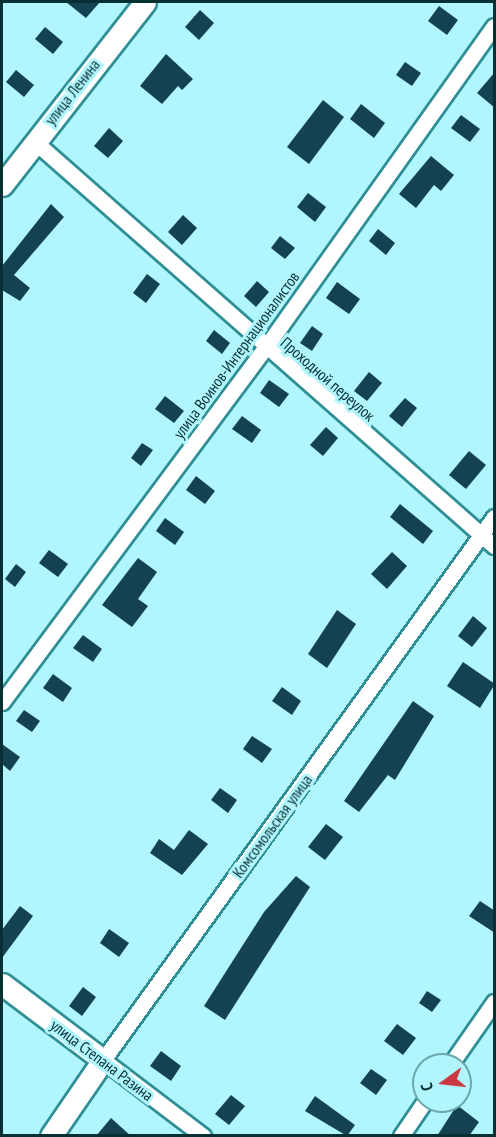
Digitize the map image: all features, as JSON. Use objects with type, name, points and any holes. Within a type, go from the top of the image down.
[{"type":"main road","name":"улица Ленина","points":[[2,185],[34,141],[145,2]]},
{"type":"main road","name":"улица Степана Разина","points":[[2,984],[103,1060]]},
{"type":"main road","name":"Комсомольская улица","points":[[51,1136],[103,1060]]},
{"type":"street","name":"улица Воинов-Интернационалистов","points":[[2,702],[265,348],[495,26]]},
{"type":"street","name":"Проходной переулок","points":[[34,141],[265,348],[495,546]]},
{"type":"street","name":"Комсомольская улица","points":[[103,1060],[495,517]]},
{"type":"street","points":[[459,1053],[495,1002]]},
{"type":"street","name":"улица Степана Разина","points":[[103,1060],[203,1136]]},
{"type":"street","points":[[401,1136],[417,1113]]},
{"type":"building","points":[[66,2],[100,2],[86,18]]},
{"type":"building","points":[[439,6],[458,20],[447,35],[428,21]]},
{"type":"building","points":[[200,10],[214,23],[199,40],[185,27]]},
{"type":"building","points":[[45,27],[63,42],[53,54],[35,39]]},
{"type":"building","points":[[166,54],[193,79],[182,90],[178,86],[162,104],[140,86]]},
{"type":"building","points":[[405,62],[421,73],[412,86],[396,75]]},
{"type":"building","points":[[16,70],[34,85],[24,97],[6,82]]},
{"type":"building","points":[[495,72],[495,108],[477,93]]},
{"type":"building","points":[[323,100],[344,117],[309,164],[287,147]]},
{"type":"building","points":[[361,104],[385,123],[374,138],[350,119]]},
{"type":"building","points":[[461,115],[480,129],[470,142],[451,128]]},
{"type":"building","points":[[109,128],[123,141],[108,158],[94,146]]},
{"type":"building","points":[[431,156],[454,175],[441,191],[434,185],[416,208],[399,194]]},
{"type":"building","points":[[308,193],[326,207],[315,222],[297,207]]},
{"type":"building","points":[[51,204],[64,217],[14,275],[30,288],[20,301],[2,290],[2,266]]},
{"type":"building","points":[[183,215],[197,228],[182,245],[168,232]]},
{"type":"building","points":[[378,229],[395,243],[386,255],[369,241]]},
{"type":"building","points":[[280,236],[295,248],[285,259],[271,248]]},
{"type":"building","points":[[147,274],[160,284],[146,303],[133,293]]},
{"type":"building","points":[[257,281],[269,292],[256,307],[244,296]]},
{"type":"building","points":[[337,282],[360,299],[349,314],[326,298]]},
{"type":"building","points":[[312,326],[323,334],[312,351],[300,343]]},
{"type":"building","points":[[214,330],[230,343],[222,354],[206,341]]},
{"type":"building","points":[[369,372],[382,383],[367,401],[354,391]]},
{"type":"building","points":[[269,380],[289,394],[279,407],[260,393]]},
{"type":"building","points":[[165,396],[184,411],[174,423],[155,409]]},
{"type":"building","points":[[405,398],[417,408],[402,427],[389,416]]},
{"type":"building","points":[[242,416],[261,430],[252,443],[232,429]]},
{"type":"building","points":[[326,427],[338,438],[323,456],[310,445]]},
{"type":"building","points":[[142,443],[153,450],[141,466],[131,458]]},
{"type":"building","points":[[469,451],[486,465],[466,489],[449,475]]},
{"type":"building","points":[[196,476],[215,491],[205,504],[186,490]]},
{"type":"building","points":[[400,504],[433,531],[423,544],[390,517]]},
{"type":"building","points":[[165,518],[184,532],[175,545],[156,531]]},
{"type":"building","points":[[49,550],[68,564],[58,577],[39,563]]},
{"type":"building","points":[[392,552],[407,566],[387,589],[371,574]]},
{"type":"building","points":[[138,558],[157,572],[138,599],[148,606],[132,627],[102,605]]},
{"type":"building","points":[[16,564],[26,572],[15,587],[5,579]]},
{"type":"building","points":[[337,610],[356,624],[327,668],[308,654]]},
{"type":"building","points":[[473,616],[487,628],[472,647],[458,636]]},
{"type":"building","points":[[83,635],[102,649],[93,662],[73,648]]},
{"type":"building","points":[[463,662],[495,684],[480,708],[447,686]]},
{"type":"building","points":[[53,674],[72,688],[63,702],[43,688]]},
{"type":"building","points":[[282,687],[301,701],[292,715],[272,701]]},
{"type":"building","points":[[413,701],[434,716],[395,780],[388,775],[359,812],[344,801]]},
{"type":"building","points":[[24,710],[40,721],[32,732],[16,721]]},
{"type":"building","points":[[252,736],[272,749],[262,763],[243,749]]},
{"type":"building","points":[[2,744],[20,757],[10,771],[2,764]]},
{"type":"building","points":[[220,788],[237,800],[228,813],[211,800]]},
{"type":"building","points":[[326,824],[343,837],[325,860],[308,847]]},
{"type":"building","points":[[189,830],[208,844],[182,875],[150,853],[159,839],[174,850]]},
{"type":"building","points":[[296,876],[310,887],[225,1020],[204,1006],[264,912]]},
{"type":"building","points":[[480,901],[495,911],[495,933],[469,916]]},
{"type":"building","points":[[20,906],[33,916],[2,958],[2,930]]},
{"type":"building","points":[[109,929],[129,943],[119,957],[100,943]]},
{"type":"building","points":[[83,987],[96,997],[82,1016],[69,1006]]},
{"type":"building","points":[[427,991],[441,1000],[432,1012],[419,1003]]},
{"type":"building","points":[[397,1024],[416,1038],[403,1055],[384,1041]]},
{"type":"building","points":[[161,1051],[181,1066],[171,1081],[150,1066]]},
{"type":"building","points":[[371,1069],[387,1080],[376,1095],[360,1083]]},
{"type":"building","points":[[231,1095],[245,1106],[229,1125],[215,1114]]},
{"type":"building","points":[[315,1096],[355,1125],[347,1136],[305,1111]]},
{"type":"building","points":[[452,1113],[467,1113],[479,1122],[469,1136],[437,1136]]},
{"type":"building","points":[[111,1118],[131,1136],[96,1136]]}]
